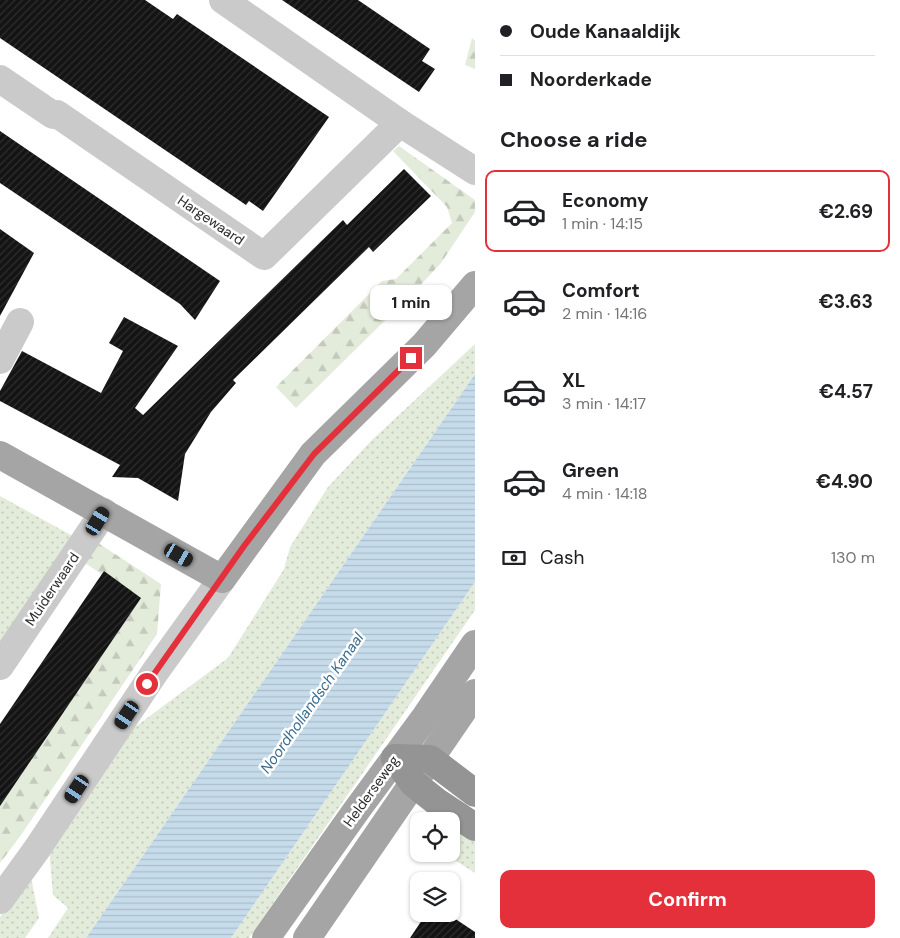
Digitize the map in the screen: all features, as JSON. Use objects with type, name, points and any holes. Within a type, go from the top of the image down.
[{"type":"highway","points":[[395,758],[430,759],[475,792]]},
{"type":"highway","points":[[395,758],[413,783],[437,802],[475,826]]},
{"type":"main road","points":[[0,455],[222,579],[314,454],[424,345],[475,285]]},
{"type":"main road","name":"Helderseweg","points":[[266,938],[426,716],[475,644]]},
{"type":"main road","points":[[307,938],[475,692]]},
{"type":"street","points":[[223,0],[400,123],[475,171]]},
{"type":"street","name":"Hargewaard","points":[[0,79],[53,115],[57,114],[264,256],[400,123]]},
{"type":"street","points":[[0,360],[20,322]]},
{"type":"street","name":"Muiderwaard","points":[[0,666],[104,512]]},
{"type":"street","points":[[0,900],[37,849],[151,678],[222,579]]},
{"type":"green space","points":[[472,38],[475,41],[475,69],[465,65]]},
{"type":"green space","points":[[399,146],[475,200],[475,212],[441,263],[296,408],[276,387],[382,281],[396,279],[452,223],[447,207],[393,151]]},
{"type":"green space","points":[[475,344],[475,374],[86,938],[48,938],[68,908],[53,895],[49,848],[131,730],[228,658],[284,569],[290,547],[328,487],[371,441]]},
{"type":"green space","points":[[0,496],[78,539],[0,653]]},
{"type":"green space","points":[[98,543],[161,584],[157,634],[0,863],[0,795],[139,599],[85,563]]},
{"type":"green space","points":[[475,582],[475,610],[249,938],[231,938]]},
{"type":"green space","points":[[460,829],[475,835],[475,873],[458,862],[460,862]]},
{"type":"green space","points":[[30,872],[39,918],[25,938],[0,938],[0,917]]},
{"type":"water","name":"Noordhollandsch Kanaal","points":[[475,374],[475,582],[231,938],[86,938]]},
{"type":"building","points":[[0,0],[145,0],[173,19],[177,14],[329,117],[263,211],[249,201],[246,205],[0,38]]},
{"type":"building","points":[[282,0],[358,0],[430,49],[422,61],[435,69],[419,92]]},
{"type":"building","points":[[0,131],[220,281],[195,320],[180,304],[0,183]]},
{"type":"building","points":[[404,169],[431,196],[373,252],[369,247],[233,380],[236,383],[211,412],[185,454],[178,501],[138,478],[112,477],[120,465],[0,401],[0,391],[22,351],[101,393],[123,351],[109,343],[124,317],[178,346],[135,408],[143,415],[343,220],[347,225]]},
{"type":"building","points":[[0,229],[34,253],[0,316]]},
{"type":"building","points":[[104,571],[141,598],[0,806],[0,724]]},
{"type":"building","points":[[421,922],[460,922],[475,932],[475,938],[410,938]]},
{"type":"route","points":[[147,684],[244,546],[314,454],[411,358]]}]
